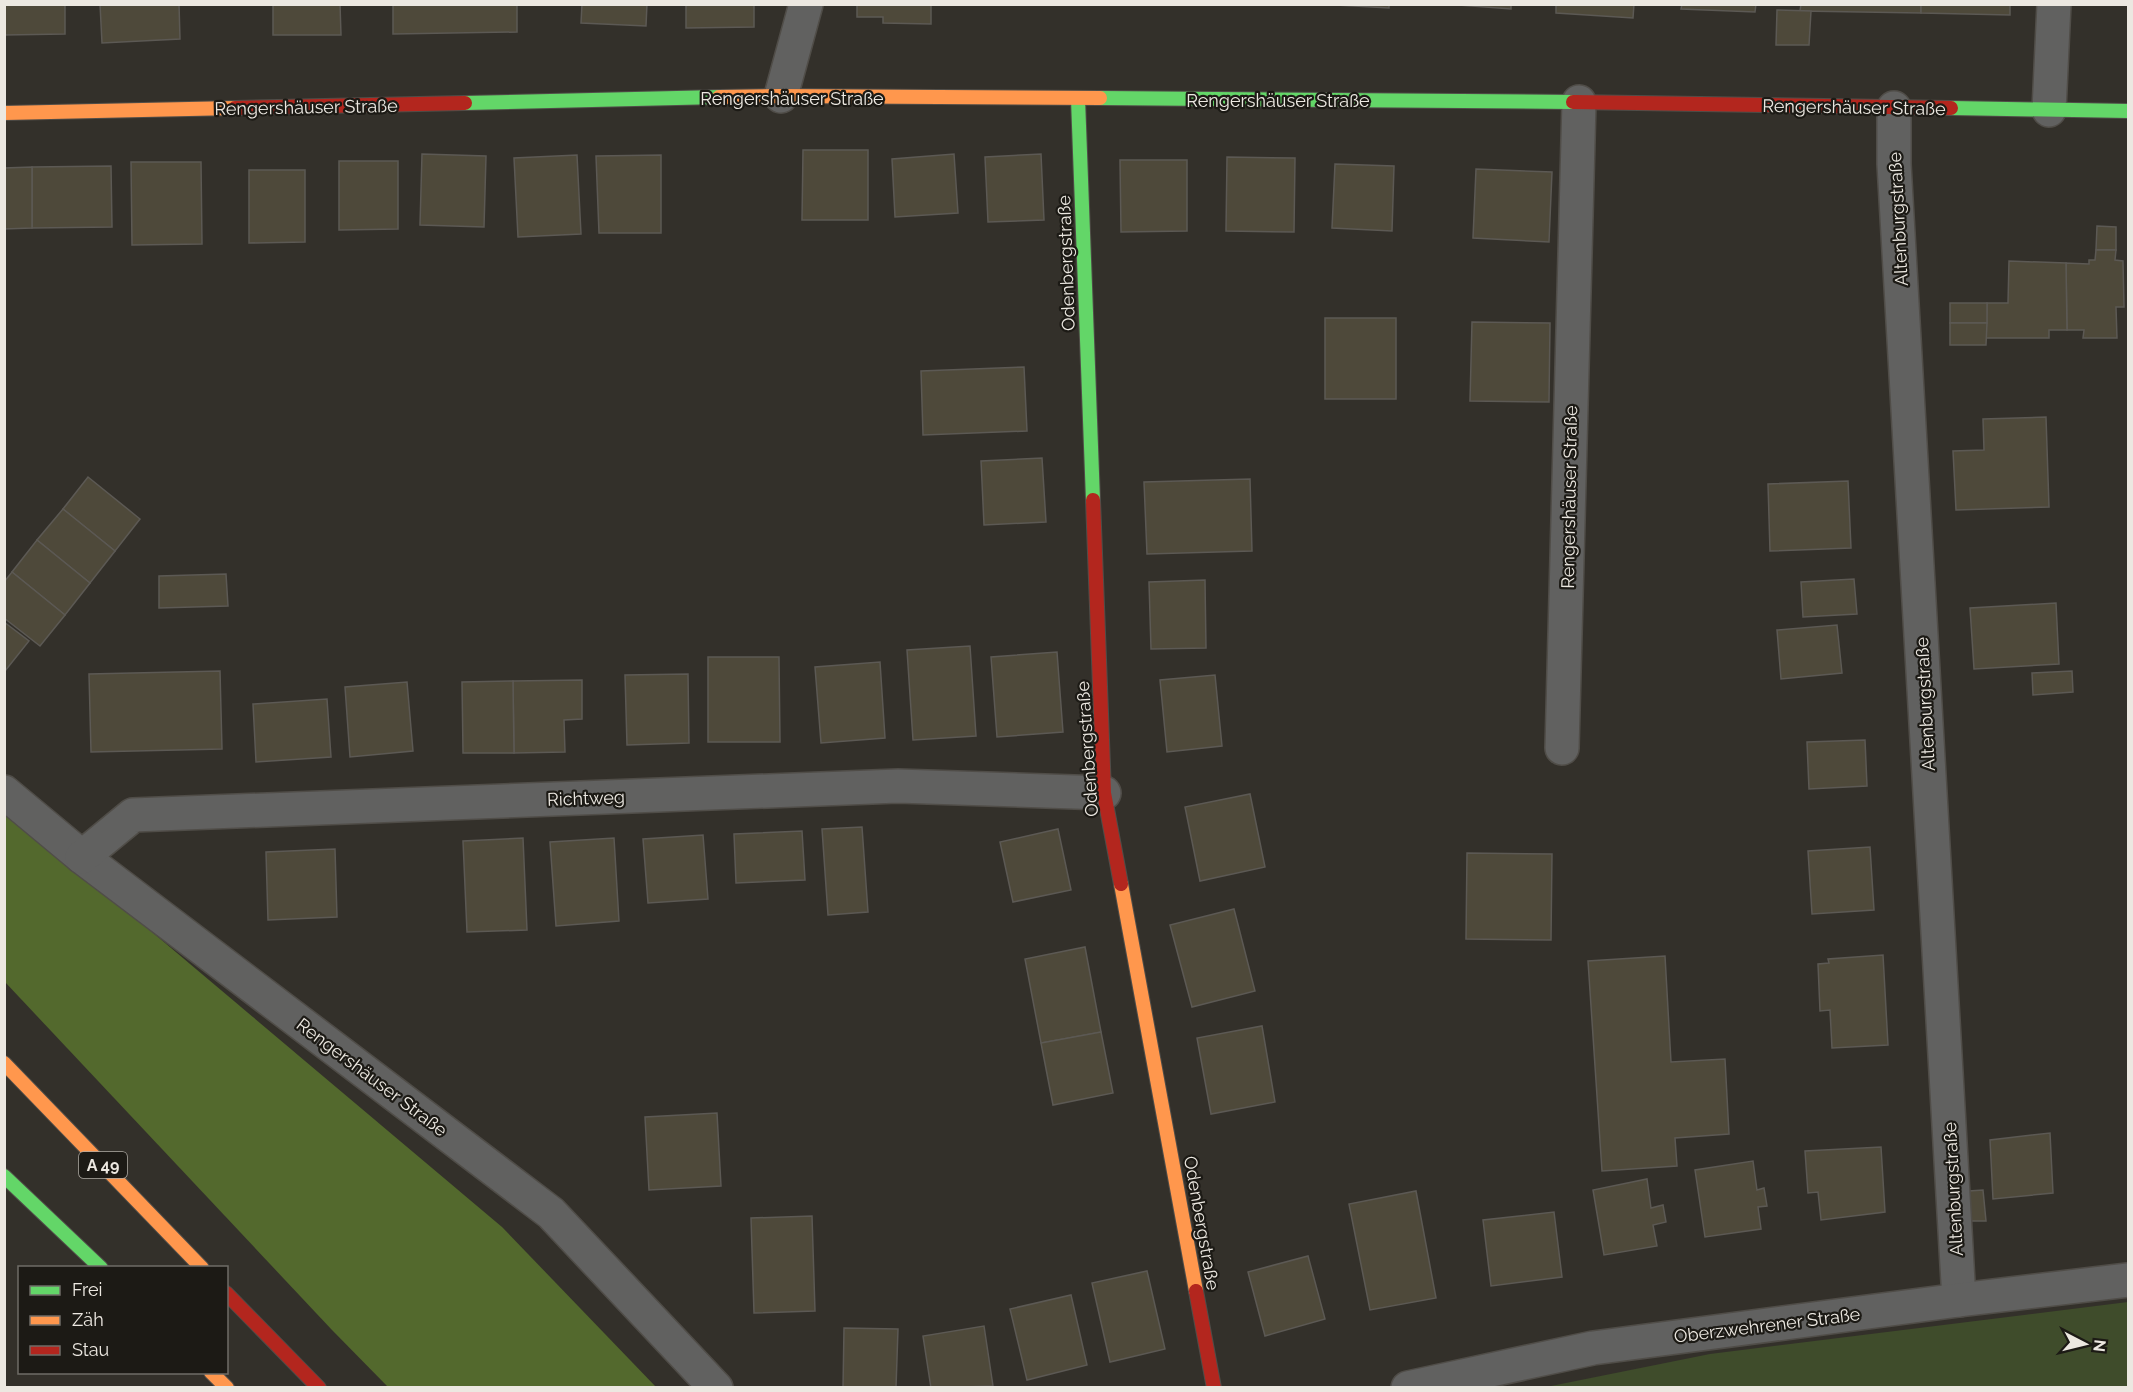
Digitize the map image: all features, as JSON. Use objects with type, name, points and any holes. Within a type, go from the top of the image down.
[{"type":"main road","name":"Rengershäuser Straße","points":[[4,113],[781,96],[1579,102],[2128,111]]},
{"type":"main road","name":"Odenbergstraße","points":[[1078,99],[1104,793],[1214,1388]]},
{"type":"main road","name":"A 49","points":[[4,1063],[200,1266]]},
{"type":"main road","points":[[4,1176],[99,1266]]},
{"type":"main road","points":[[228,1295],[320,1388]]},
{"type":"main road","points":[[214,1374],[227,1388]]},
{"type":"street","points":[[781,96],[806,4]]},
{"type":"street","points":[[2049,110],[2054,4]]},
{"type":"street","name":"Rengershäuser Straße","points":[[1562,748],[1579,102]]},
{"type":"street","name":"Altenburgstraße","points":[[1894,108],[1895,176],[1959,1300]]},
{"type":"street","name":"Richtweg","points":[[82,856],[133,815],[898,786],[1104,793]]},
{"type":"street","name":"Rengershäuser Straße","points":[[4,792],[82,856],[551,1213],[717,1388]]},
{"type":"street","name":"Oberzwehrener Straße","points":[[1408,1388],[1593,1348],[2128,1280]]},
{"type":"green space","points":[[5,808],[502,1227],[656,1387],[388,1387],[5,982]]},
{"type":"green space","points":[[2128,1302],[2128,1387],[1546,1387],[1710,1354]]},
{"type":"building","points":[[4,4],[65,4],[65,34],[4,35]]},
{"type":"building","points":[[100,4],[179,4],[180,39],[102,43]]},
{"type":"building","points":[[273,4],[340,4],[341,35],[273,35]]},
{"type":"building","points":[[393,4],[517,4],[517,32],[393,34]]},
{"type":"building","points":[[582,4],[647,4],[646,26],[581,23]]},
{"type":"building","points":[[686,4],[754,4],[754,27],[686,28]]},
{"type":"building","points":[[857,4],[931,4],[931,24],[883,23],[883,17],[857,17]]},
{"type":"building","points":[[1318,4],[1389,4],[1389,8]]},
{"type":"building","points":[[1445,4],[1511,4],[1511,9]]},
{"type":"building","points":[[1556,4],[1634,4],[1633,18],[1556,13]]},
{"type":"building","points":[[1682,4],[1756,4],[1755,12],[1681,9]]},
{"type":"building","points":[[1801,4],[1921,4],[1921,13],[1800,11]]},
{"type":"building","points":[[1921,4],[2010,4],[2010,15],[1921,13]]},
{"type":"building","points":[[1777,10],[1811,11],[1809,45],[1776,45]]},
{"type":"building","points":[[803,150],[868,150],[868,220],[802,220]]},
{"type":"building","points":[[422,154],[486,156],[484,227],[420,225]]},
{"type":"building","points":[[954,154],[958,213],[895,217],[892,159]]},
{"type":"building","points":[[1041,154],[1044,220],[988,222],[985,157]]},
{"type":"building","points":[[577,155],[581,234],[518,237],[514,158]]},
{"type":"building","points":[[661,155],[661,233],[599,233],[596,156]]},
{"type":"building","points":[[1227,157],[1295,158],[1294,232],[1226,231]]},
{"type":"building","points":[[1120,160],[1187,160],[1187,231],[1121,232]]},
{"type":"building","points":[[339,161],[398,161],[398,229],[339,230]]},
{"type":"building","points":[[131,162],[201,162],[202,244],[132,245]]},
{"type":"building","points":[[1335,164],[1394,166],[1392,231],[1332,228]]},
{"type":"building","points":[[111,166],[112,227],[32,228],[32,167]]},
{"type":"building","points":[[32,167],[32,228],[4,229],[4,168]]},
{"type":"building","points":[[1476,169],[1552,172],[1549,242],[1473,238]]},
{"type":"building","points":[[249,170],[305,170],[305,242],[249,243]]},
{"type":"building","points":[[2097,226],[2116,227],[2116,250],[2096,250]]},
{"type":"building","points":[[2096,250],[2116,250],[2115,260],[2123,261],[2124,307],[2116,307],[2117,338],[2083,338],[2084,330],[2067,330],[2066,263],[2089,264],[2089,260],[2095,260]]},
{"type":"building","points":[[2009,261],[2066,263],[2067,330],[2049,330],[2049,338],[1986,338],[1987,303],[2008,303]]},
{"type":"building","points":[[1950,303],[1987,303],[1987,323],[1950,323]]},
{"type":"building","points":[[1325,318],[1396,318],[1396,399],[1325,399]]},
{"type":"building","points":[[1472,322],[1550,323],[1549,402],[1470,401]]},
{"type":"building","points":[[1950,323],[1987,323],[1986,345],[1950,345]]},
{"type":"building","points":[[1024,367],[1027,431],[923,435],[921,371]]},
{"type":"building","points":[[2046,417],[2049,507],[1956,510],[1953,451],[1984,450],[1983,419]]},
{"type":"building","points":[[1042,458],[1046,522],[984,525],[981,461]]},
{"type":"building","points":[[88,477],[140,519],[115,551],[63,509]]},
{"type":"building","points":[[1250,479],[1252,551],[1147,554],[1144,482]]},
{"type":"building","points":[[1848,481],[1851,548],[1770,551],[1768,484]]},
{"type":"building","points":[[63,509],[115,551],[90,583],[37,540]]},
{"type":"building","points":[[37,540],[90,583],[65,615],[12,572]]},
{"type":"building","points":[[12,572],[65,615],[40,646],[4,618],[4,582]]},
{"type":"building","points":[[226,574],[228,606],[159,608],[159,576]]},
{"type":"building","points":[[1854,579],[1857,614],[1803,617],[1801,582]]},
{"type":"building","points":[[1205,580],[1206,648],[1151,649],[1149,582]]},
{"type":"building","points":[[2056,603],[2059,664],[1974,669],[1970,608]]},
{"type":"building","points":[[4,622],[29,641],[5,671],[4,671]]},
{"type":"building","points":[[1837,625],[1842,673],[1781,679],[1777,630]]},
{"type":"building","points":[[970,646],[976,736],[913,740],[907,650]]},
{"type":"building","points":[[1057,652],[1063,732],[997,737],[991,657]]},
{"type":"building","points":[[708,657],[779,657],[780,742],[708,742]]},
{"type":"building","points":[[880,662],[885,738],[821,743],[815,667]]},
{"type":"building","points":[[220,671],[222,749],[91,752],[89,674]]},
{"type":"building","points":[[2072,671],[2073,692],[2033,695],[2032,673]]},
{"type":"building","points":[[688,674],[689,743],[627,745],[625,675]]},
{"type":"building","points":[[1215,675],[1222,746],[1167,752],[1160,680]]},
{"type":"building","points":[[582,680],[582,719],[564,720],[565,752],[514,753],[513,681]]},
{"type":"building","points":[[513,681],[514,753],[463,753],[462,682]]},
{"type":"building","points":[[407,682],[413,751],[350,757],[345,687]]},
{"type":"building","points":[[327,699],[331,757],[256,762],[253,704]]},
{"type":"building","points":[[1865,740],[1867,786],[1809,789],[1807,742]]},
{"type":"building","points":[[1250,794],[1265,867],[1200,881],[1185,807]]},
{"type":"building","points":[[862,827],[868,912],[828,915],[822,829]]},
{"type":"building","points":[[1058,829],[1071,890],[1013,902],[1000,842]]},
{"type":"building","points":[[802,831],[805,880],[736,883],[734,834]]},
{"type":"building","points":[[703,835],[708,899],[648,903],[643,839]]},
{"type":"building","points":[[523,838],[527,930],[467,932],[463,841]]},
{"type":"building","points":[[614,838],[619,921],[556,926],[550,842]]},
{"type":"building","points":[[1870,847],[1874,910],[1812,914],[1808,851]]},
{"type":"building","points":[[335,849],[337,917],[268,920],[266,852]]},
{"type":"building","points":[[1467,853],[1552,854],[1551,940],[1466,939]]},
{"type":"building","points":[[1234,909],[1255,991],[1192,1007],[1170,925]]},
{"type":"building","points":[[1085,947],[1101,1032],[1041,1043],[1025,959]]},
{"type":"building","points":[[1883,955],[1888,1045],[1832,1048],[1830,1010],[1820,1011],[1818,964],[1829,963],[1828,959]]},
{"type":"building","points":[[1665,956],[1671,1062],[1725,1059],[1729,1134],[1675,1138],[1677,1166],[1602,1171],[1588,961]]},
{"type":"building","points":[[1262,1026],[1275,1102],[1211,1114],[1197,1038]]},
{"type":"building","points":[[1101,1032],[1113,1093],[1053,1105],[1041,1043]]},
{"type":"building","points":[[717,1113],[721,1186],[649,1190],[645,1117]]},
{"type":"building","points":[[2050,1133],[2053,1193],[1993,1199],[1990,1140]]},
{"type":"building","points":[[1881,1147],[1885,1212],[1821,1220],[1818,1192],[1808,1193],[1805,1151]]},
{"type":"building","points":[[1753,1161],[1757,1190],[1764,1188],[1767,1206],[1758,1207],[1761,1229],[1705,1237],[1695,1170]]},
{"type":"building","points":[[1647,1179],[1651,1208],[1663,1205],[1666,1222],[1653,1225],[1657,1246],[1604,1255],[1593,1190]]},
{"type":"building","points":[[1983,1190],[1986,1221],[1971,1221],[1969,1191]]},
{"type":"building","points":[[1416,1191],[1436,1298],[1370,1310],[1349,1204]]},
{"type":"building","points":[[1554,1212],[1562,1277],[1491,1286],[1483,1220]]},
{"type":"building","points":[[812,1216],[815,1311],[754,1313],[751,1218]]},
{"type":"building","points":[[1308,1256],[1325,1319],[1265,1336],[1248,1272]]},
{"type":"building","points":[[1147,1271],[1165,1349],[1110,1362],[1092,1283]]},
{"type":"building","points":[[1071,1295],[1087,1365],[1027,1380],[1010,1309]]},
{"type":"building","points":[[984,1326],[993,1386],[931,1388],[923,1336]]},
{"type":"building","points":[[844,1328],[898,1329],[896,1388],[843,1388]]},
{"type":"traffic: fast","points":[[465,103],[719,97]]},
{"type":"traffic: fast","points":[[1100,98],[1573,102]]},
{"type":"traffic: fast","points":[[1078,99],[1093,500]]},
{"type":"traffic: fast","points":[[1951,108],[2128,111]]},
{"type":"traffic: fast","points":[[4,1176],[99,1266]]},
{"type":"traffic: slow","points":[[719,97],[1100,98]]},
{"type":"traffic: slow","points":[[4,113],[235,108]]},
{"type":"traffic: slow","points":[[1121,884],[1196,1291]]},
{"type":"traffic: slow","points":[[4,1063],[200,1266]]},
{"type":"traffic: slow","points":[[213,1374],[227,1388]]},
{"type":"traffic: jam","points":[[1573,102],[1951,108]]},
{"type":"traffic: jam","points":[[235,108],[465,103]]},
{"type":"traffic: jam","points":[[1093,500],[1104,793],[1121,884]]},
{"type":"traffic: jam","points":[[1196,1291],[1214,1388]]},
{"type":"traffic: jam","points":[[228,1295],[319,1388]]}]
